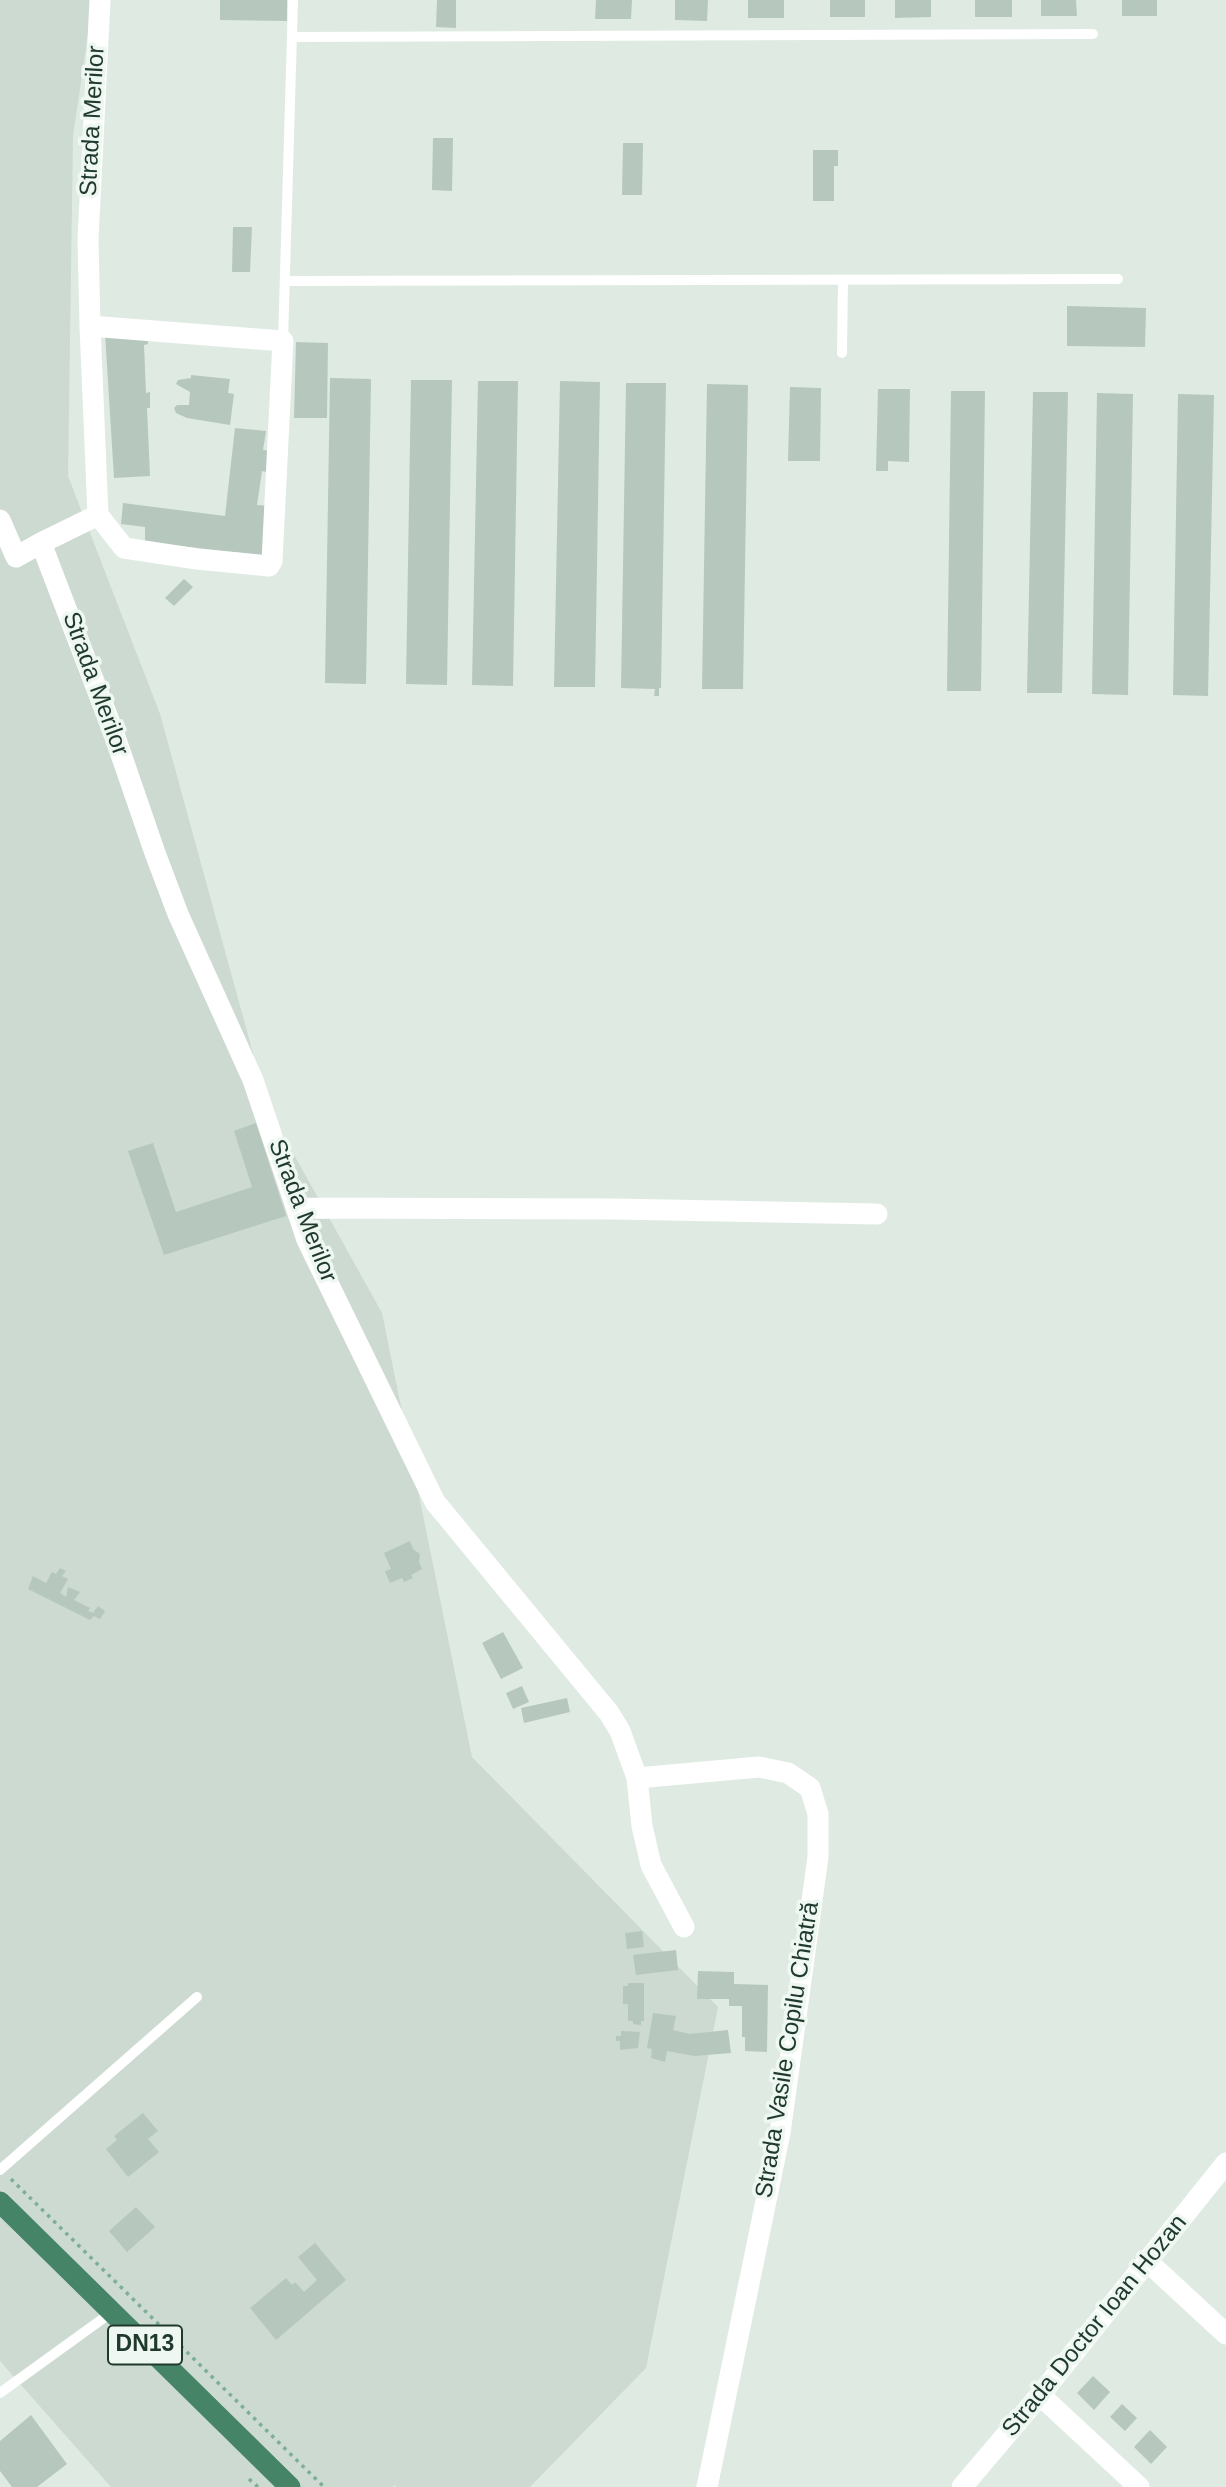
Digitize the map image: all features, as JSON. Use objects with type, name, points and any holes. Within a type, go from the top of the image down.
[{"type":"highway","name":"DN13","points":[[0,2202],[290,2487]]},
{"type":"street","name":"Strada Merilor","points":[[98,515],[90,326],[89,214],[100,0]]},
{"type":"street","points":[[0,520],[8,564],[41,543],[98,515],[124,548],[269,566],[272,561],[283,341],[90,326]]},
{"type":"street","name":"Strada Merilor","points":[[41,543],[108,718],[178,914],[253,1080],[307,1240],[436,1502],[609,1713],[620,1731],[637,1778],[642,1826],[651,1865],[684,1927]]},
{"type":"street","points":[[296,1208],[601,1208],[877,1214]]},
{"type":"street","name":"Strada Vasile Copilu Chiatră","points":[[637,1778],[759,1767],[788,1773],[810,1788],[818,1814],[818,1857],[780,2133],[707,2487]]},
{"type":"street","name":"Strada Doctor Ioan Hozan","points":[[962,2487],[1040,2395],[1226,2163]]},
{"type":"street","points":[[1148,2262],[1226,2334]]},
{"type":"street","points":[[1040,2395],[1139,2487]]},
{"type":"lane","points":[[283,341],[293,0]]},
{"type":"lane","points":[[292,37],[1093,34]]},
{"type":"lane","points":[[842,353],[843,279]]},
{"type":"lane","points":[[285,281],[1118,279]]},
{"type":"lane","points":[[1,2169],[197,1997]]},
{"type":"lane","points":[[0,2393],[112,2312]]},
{"type":"path","points":[[1,2169],[324,2487]]},
{"type":"shaded area","points":[[0,0],[93,0],[73,136],[68,476],[160,714],[268,1108],[382,1313],[472,1757],[718,2007],[646,2368],[530,2487],[111,2487],[0,2361]]},
{"type":"building","points":[[220,0],[287,0],[287,21],[220,20]]},
{"type":"building","points":[[437,0],[456,0],[456,28],[436,27]]},
{"type":"building","points":[[596,0],[632,0],[631,19],[595,19]]},
{"type":"building","points":[[675,0],[708,0],[707,21],[675,20]]},
{"type":"building","points":[[748,0],[784,0],[784,18],[748,18]]},
{"type":"building","points":[[830,0],[865,0],[865,17],[830,17]]},
{"type":"building","points":[[895,0],[931,0],[931,17],[895,18]]},
{"type":"building","points":[[975,0],[1012,0],[1012,17],[975,17]]},
{"type":"building","points":[[1041,0],[1076,0],[1077,16],[1041,16]]},
{"type":"building","points":[[1122,0],[1157,0],[1157,16],[1122,16]]},
{"type":"building","points":[[433,138],[453,138],[452,191],[432,190]]},
{"type":"building","points":[[623,143],[643,143],[642,195],[622,195]]},
{"type":"building","points":[[813,150],[838,150],[838,166],[834,166],[834,201],[813,201]]},
{"type":"building","points":[[233,227],[252,227],[250,272],[232,272]]},
{"type":"building","points":[[1067,306],[1146,308],[1145,347],[1067,346]]},
{"type":"building","points":[[105,334],[147,334],[148,344],[144,345],[146,393],[150,392],[150,408],[147,408],[150,476],[114,478]]},
{"type":"building","points":[[296,342],[328,343],[327,418],[294,418]]},
{"type":"building","points":[[191,375],[230,379],[228,393],[234,394],[230,425],[187,418],[176,413],[174,408],[177,405],[189,405],[190,392],[176,384],[178,380],[191,378]]},
{"type":"building","points":[[330,378],[371,379],[366,684],[325,683]]},
{"type":"building","points":[[411,380],[452,380],[447,685],[406,684]]},
{"type":"building","points":[[478,381],[518,381],[513,686],[472,685]]},
{"type":"building","points":[[560,381],[600,382],[595,687],[554,687]]},
{"type":"building","points":[[626,383],[666,383],[659,696],[654,696],[655,689],[621,688]]},
{"type":"building","points":[[707,384],[748,385],[743,689],[702,689]]},
{"type":"building","points":[[790,387],[821,388],[820,461],[788,461]]},
{"type":"building","points":[[878,389],[910,389],[909,462],[888,461],[888,471],[876,471]]},
{"type":"building","points":[[951,391],[985,391],[981,691],[947,691]]},
{"type":"building","points":[[1033,392],[1068,392],[1062,693],[1027,693]]},
{"type":"building","points":[[1097,393],[1133,394],[1128,695],[1092,694]]},
{"type":"building","points":[[1178,394],[1214,395],[1208,696],[1173,695]]},
{"type":"building","points":[[235,428],[266,431],[263,450],[272,451],[267,472],[262,471],[257,505],[273,506],[268,556],[145,542],[145,527],[121,524],[123,503],[225,516]]},
{"type":"building","points":[[184,579],[193,587],[174,606],[165,598]]},
{"type":"building","points":[[256,1123],[286,1216],[164,1255],[128,1151],[153,1143],[176,1212],[252,1187],[234,1131]]},
{"type":"building","points":[[410,1541],[413,1549],[420,1554],[422,1569],[404,1582],[402,1578],[390,1583],[385,1571],[391,1569],[384,1553]]},
{"type":"building","points":[[60,1568],[66,1571],[62,1576],[68,1579],[60,1593],[66,1597],[68,1587],[80,1592],[74,1600],[90,1608],[88,1611],[93,1613],[98,1606],[105,1611],[100,1619],[94,1616],[90,1620],[28,1589],[33,1576],[46,1583],[52,1572],[56,1574]]},
{"type":"building","points":[[503,1632],[523,1668],[501,1679],[482,1643]]},
{"type":"building","points":[[522,1686],[529,1702],[513,1709],[506,1693]]},
{"type":"building","points":[[567,1698],[570,1712],[524,1723],[521,1708]]},
{"type":"building","points":[[642,1931],[644,1947],[627,1949],[625,1933]]},
{"type":"building","points":[[676,1950],[678,1970],[636,1975],[633,1955]]},
{"type":"building","points":[[698,1971],[734,1972],[734,1984],[768,1985],[767,2052],[745,2051],[742,2006],[729,2006],[729,1999],[697,1999]]},
{"type":"building","points":[[628,1983],[644,1983],[644,2021],[641,2021],[641,2025],[628,2021],[628,2004],[623,2004],[623,1986],[628,1986]]},
{"type":"building","points":[[653,2013],[676,2016],[673,2030],[690,2034],[728,2030],[731,2053],[694,2056],[667,2051],[665,2062],[651,2058],[652,2049],[647,2048]]},
{"type":"building","points":[[621,2031],[640,2032],[638,2048],[620,2050],[620,2041],[616,2041],[616,2036],[621,2036]]},
{"type":"building","points":[[143,2113],[158,2131],[148,2139],[159,2152],[128,2177],[106,2149],[117,2140],[114,2136]]},
{"type":"building","points":[[136,2207],[155,2227],[127,2252],[109,2231]]},
{"type":"building","points":[[315,2243],[346,2280],[276,2340],[250,2308],[286,2278],[292,2285],[295,2282],[304,2292],[317,2280],[298,2257]]},
{"type":"building","points":[[1093,2376],[1110,2392],[1094,2410],[1077,2393]]},
{"type":"building","points":[[1122,2404],[1137,2418],[1125,2431],[1110,2417]]},
{"type":"building","points":[[31,2415],[67,2464],[37,2487],[12,2487],[0,2471],[0,2441]]},
{"type":"building","points":[[1150,2430],[1167,2447],[1151,2464],[1134,2447]]}]
